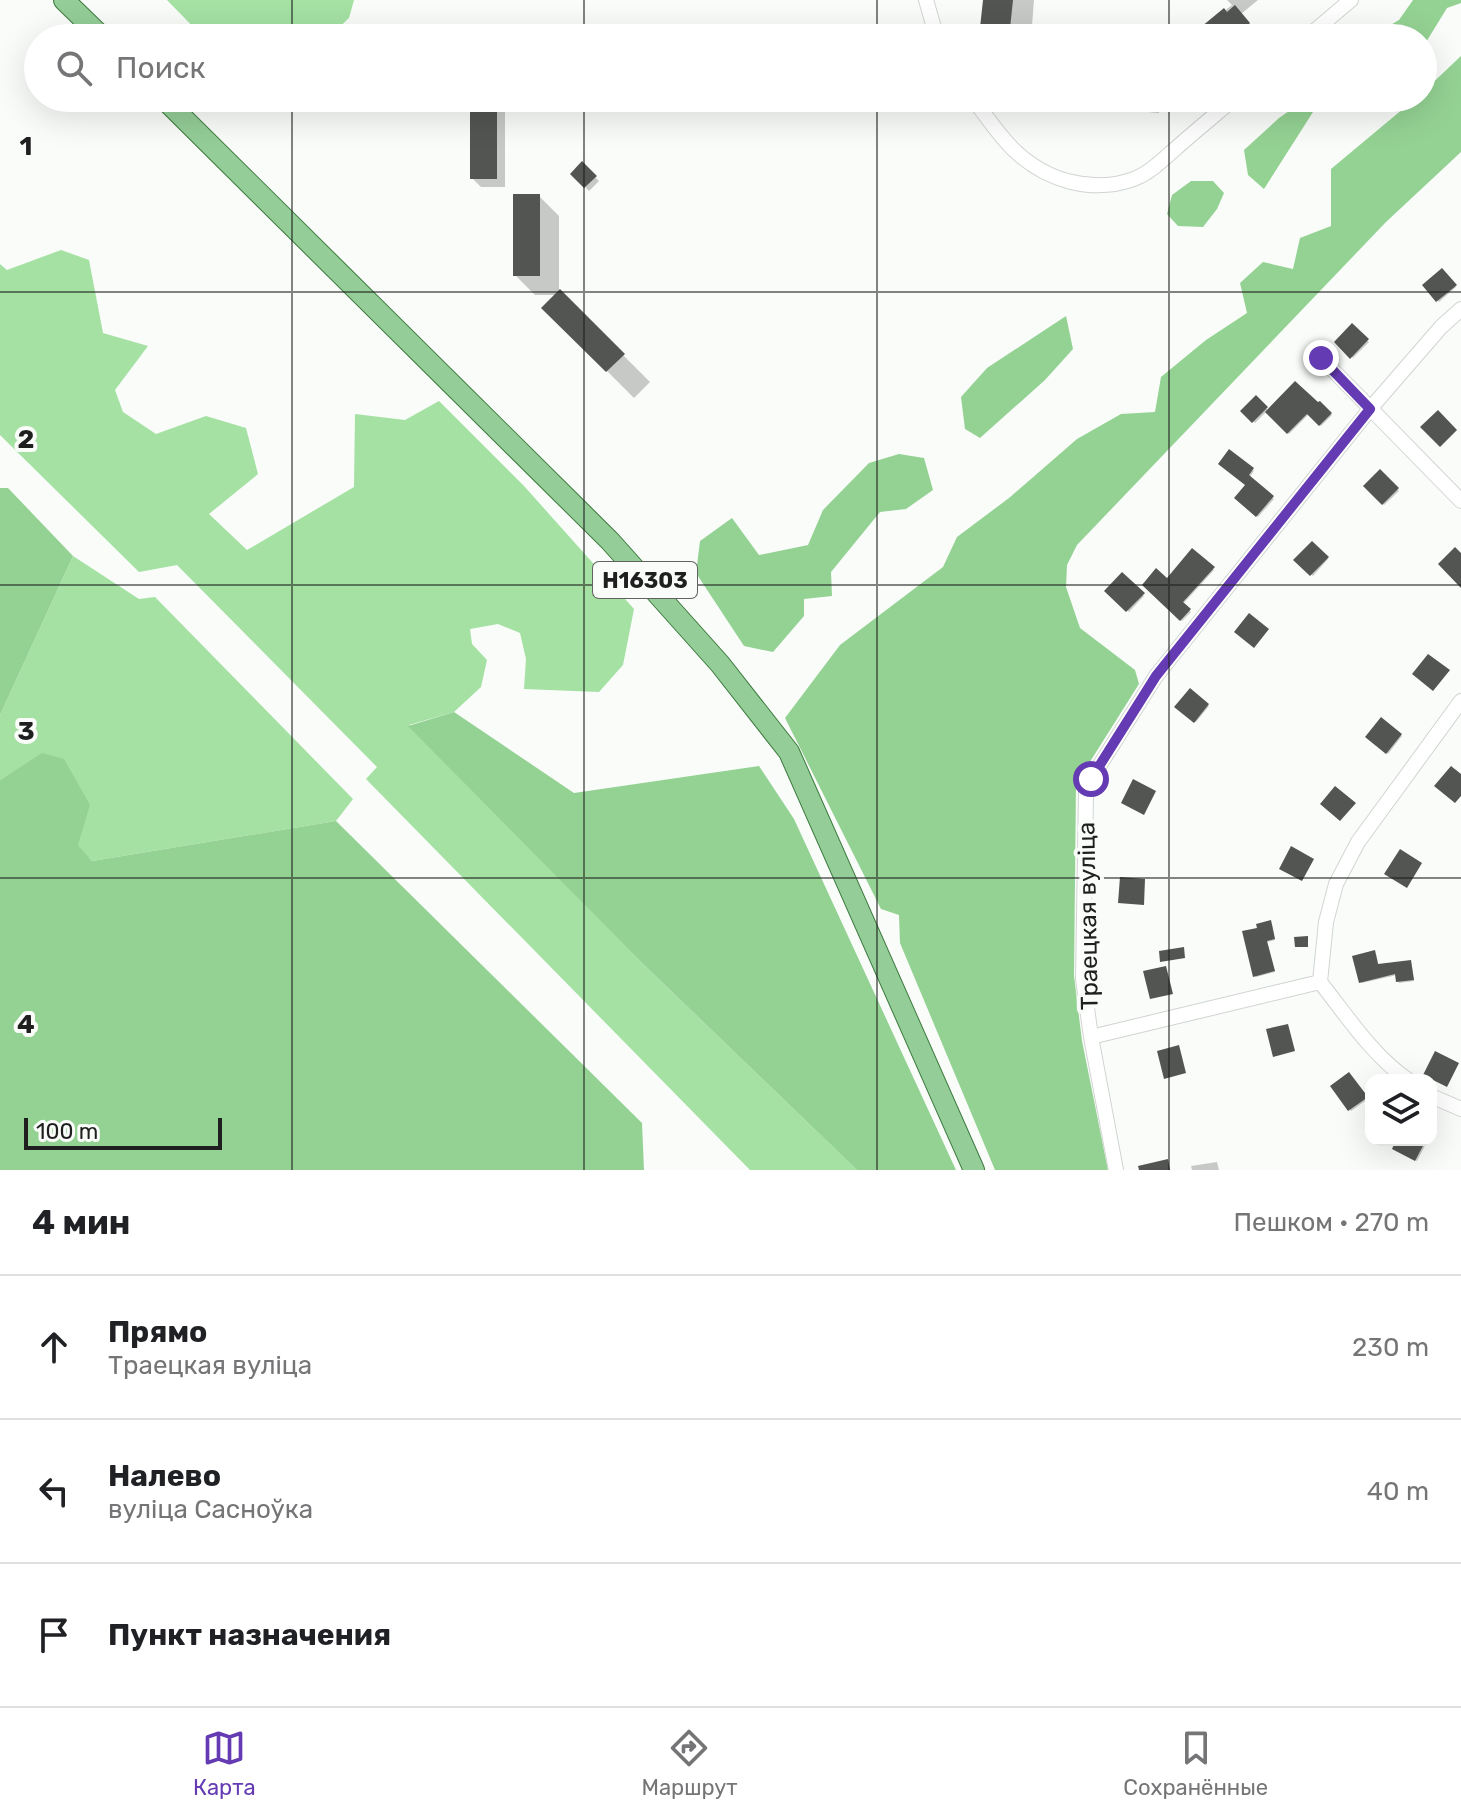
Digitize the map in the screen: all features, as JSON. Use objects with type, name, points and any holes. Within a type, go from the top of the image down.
[{"type":"main road","points":[[64,0],[89,24]]},
{"type":"main road","name":"Н16303","points":[[177,112],[610,541],[720,664],[789,752],[974,1170]]},
{"type":"street","points":[[926,0],[933,24]]},
{"type":"street","points":[[1323,24],[1351,0]]},
{"type":"street","points":[[983,112],[1014,151],[1042,171],[1087,186],[1135,178],[1152,169],[1219,112]]},
{"type":"street","name":"Траецкая вуліца","points":[[1116,1170],[1083,979],[1086,793],[1091,779],[1156,676],[1370,409],[1441,327],[1461,309]]},
{"type":"street","points":[[1321,358],[1461,501]]},
{"type":"street","points":[[1400,1074],[1360,1033],[1320,982],[1326,922],[1336,884],[1358,842],[1461,701]]},
{"type":"street","points":[[1091,1037],[1320,982]]},
{"type":"street","points":[[1437,1099],[1461,1109]]},
{"type":"green space","points":[[167,0],[354,0],[349,18],[343,24],[190,24]]},
{"type":"green space","points":[[1413,0],[1461,0],[1461,3],[1447,8],[1437,24],[1392,24],[1399,20]]},
{"type":"green space","points":[[1461,56],[1461,152],[1386,222],[1077,545],[1067,565],[1066,587],[1080,628],[1135,670],[1139,684],[1076,784],[1074,976],[1082,1041],[1108,1170],[995,1170],[900,943],[899,915],[881,909],[785,718],[840,645],[943,567],[957,537],[1009,498],[1077,439],[1121,414],[1155,412],[1161,377],[1206,340],[1247,313],[1240,283],[1263,262],[1293,269],[1300,238],[1331,226],[1331,169],[1399,112],[1437,112],[1437,79]]},
{"type":"green space","points":[[1288,112],[1313,112],[1264,189],[1248,175],[1244,150]]},
{"type":"green space","points":[[1191,181],[1213,181],[1224,193],[1217,209],[1203,227],[1178,226],[1167,214],[1172,195]]},
{"type":"green space","points":[[61,250],[89,260],[103,333],[148,346],[115,390],[123,412],[156,434],[206,416],[246,428],[258,474],[209,514],[247,550],[354,487],[355,414],[405,420],[439,401],[524,486],[634,609],[623,665],[599,692],[524,689],[526,659],[520,633],[498,624],[470,629],[472,644],[487,660],[481,687],[454,712],[409,725],[641,962],[857,1170],[750,1170],[366,779],[377,767],[177,565],[139,572],[0,435],[0,264],[7,270]]},
{"type":"green space","points":[[1066,316],[1073,349],[1045,380],[980,438],[965,429],[961,397],[987,368]]},
{"type":"green space","points":[[899,454],[924,458],[933,490],[906,509],[880,512],[831,572],[832,596],[804,599],[804,616],[773,652],[744,646],[696,573],[700,541],[732,518],[759,555],[808,545],[823,510],[869,463]]},
{"type":"green space","points":[[0,488],[8,488],[73,556],[0,715]]},
{"type":"green space","points":[[73,556],[139,599],[155,597],[353,799],[336,821],[92,861],[78,846],[42,754],[0,780],[0,715]]},
{"type":"green space","points":[[454,712],[574,793],[759,766],[794,819],[956,1170],[857,1170],[641,962],[408,726]]},
{"type":"green space","points":[[42,753],[64,759],[90,805],[78,845],[92,861],[336,821],[642,1123],[644,1170],[0,1170],[0,780]]},
{"type":"building","points":[[983,0],[1013,0],[1010,24],[980,24]]},
{"type":"building","points":[[1235,5],[1250,23],[1205,24],[1224,8],[1227,12]]},
{"type":"building","points":[[470,112],[497,112],[497,179],[470,179]]},
{"type":"building","points":[[582,161],[597,176],[584,188],[570,174]]},
{"type":"building","points":[[513,194],[540,194],[540,276],[513,276]]},
{"type":"building","points":[[1442,268],[1457,285],[1436,302],[1422,285]]},
{"type":"building","points":[[560,289],[625,354],[606,372],[541,308]]},
{"type":"building","points":[[1352,323],[1369,339],[1350,359],[1334,342]]},
{"type":"building","points":[[1295,381],[1332,413],[1319,426],[1307,414],[1287,434],[1265,412]]},
{"type":"building","points":[[1256,395],[1268,407],[1252,423],[1240,411]]},
{"type":"building","points":[[1438,410],[1457,430],[1440,447],[1420,427]]},
{"type":"building","points":[[1229,449],[1254,468],[1249,475],[1274,496],[1256,517],[1234,498],[1245,485],[1218,464]]},
{"type":"building","points":[[1380,469],[1399,488],[1382,505],[1363,486]]},
{"type":"building","points":[[1312,541],[1329,557],[1310,576],[1293,560]]},
{"type":"building","points":[[1455,547],[1461,553],[1461,588],[1438,564]]},
{"type":"building","points":[[1192,548],[1215,567],[1183,602],[1191,609],[1180,621],[1142,585],[1156,568],[1167,578]]},
{"type":"building","points":[[1122,572],[1145,593],[1126,612],[1104,591]]},
{"type":"building","points":[[1249,613],[1269,629],[1254,648],[1234,632]]},
{"type":"building","points":[[1428,654],[1450,670],[1433,691],[1412,674]]},
{"type":"building","points":[[1190,688],[1209,704],[1194,723],[1174,707]]},
{"type":"building","points":[[1381,717],[1402,734],[1386,754],[1365,737]]},
{"type":"building","points":[[1451,766],[1461,774],[1461,796],[1455,803],[1434,786]]},
{"type":"building","points":[[1133,779],[1156,791],[1144,815],[1121,803]]},
{"type":"building","points":[[1335,786],[1356,803],[1340,821],[1320,804]]},
{"type":"building","points":[[1291,846],[1314,859],[1302,881],[1279,869]]},
{"type":"building","points":[[1400,849],[1422,863],[1407,888],[1384,874]]},
{"type":"building","points":[[1120,877],[1145,879],[1144,905],[1118,903]]},
{"type":"building","points":[[1271,920],[1275,939],[1267,941],[1275,971],[1253,977],[1242,931],[1257,928],[1256,924]]},
{"type":"building","points":[[1308,936],[1308,947],[1295,947],[1294,937]]},
{"type":"building","points":[[1184,947],[1185,958],[1160,962],[1159,951]]},
{"type":"building","points":[[1375,950],[1378,964],[1411,960],[1414,980],[1396,982],[1395,974],[1359,983],[1352,956]]},
{"type":"building","points":[[1166,966],[1173,994],[1150,999],[1143,971]]},
{"type":"building","points":[[1288,1024],[1295,1051],[1273,1057],[1266,1029]]},
{"type":"building","points":[[1179,1045],[1186,1073],[1164,1079],[1157,1051]]},
{"type":"building","points":[[1435,1051],[1459,1063],[1447,1087],[1437,1082],[1437,1074],[1424,1074]]},
{"type":"building","points":[[1349,1072],[1365,1093],[1365,1099],[1348,1111],[1330,1086]]},
{"type":"building","points":[[1393,1146],[1423,1146],[1415,1161],[1392,1149]]},
{"type":"building","points":[[1168,1159],[1170,1170],[1139,1170],[1138,1166]]},
{"type":"route","points":[[1091,779],[1156,676],[1370,409],[1321,358]]}]
